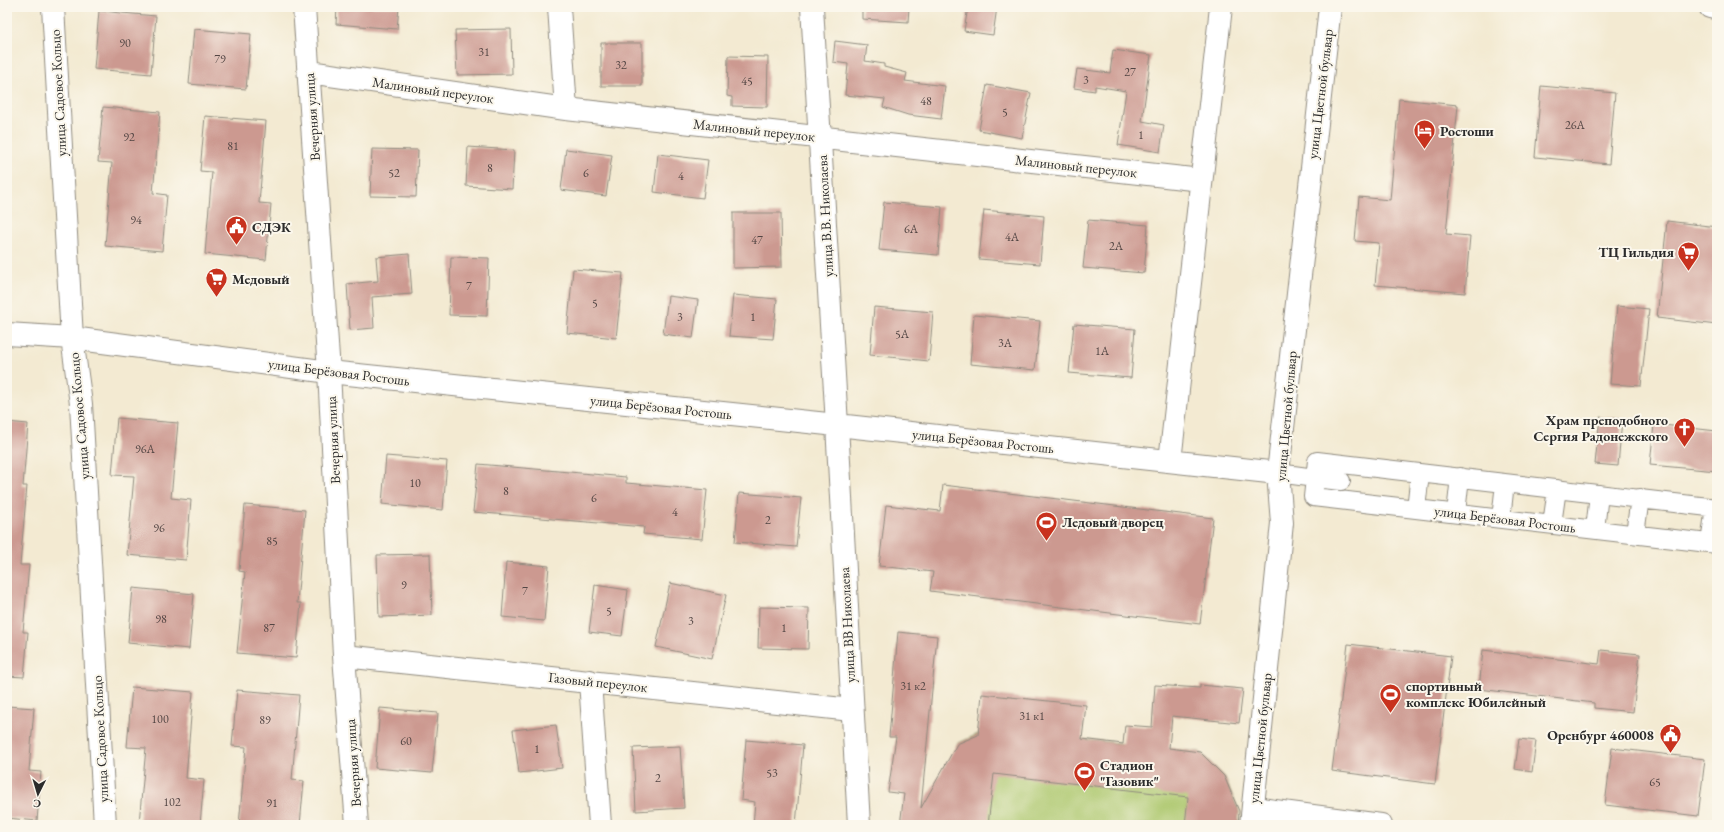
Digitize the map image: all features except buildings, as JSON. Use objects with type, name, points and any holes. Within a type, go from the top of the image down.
[{"type":"street","name":"улица Садовое Кольцо","points":[[53,7],[72,338],[81,404],[105,825]]},
{"type":"street","name":"Вечерняя улица","points":[[304,7],[330,372],[344,656],[357,825]]},
{"type":"street","points":[[559,7],[566,109]]},
{"type":"street","name":"улица В.В. Николаева","points":[[812,7],[837,425]]},
{"type":"street","points":[[1170,461],[1221,7]]},
{"type":"street","name":"улица Цветной бульвар","points":[[1252,816],[1282,523],[1278,473],[1330,7]]},
{"type":"street","points":[[1710,7],[1717,8]]},
{"type":"street","name":"Малиновый переулок","points":[[309,72],[566,109],[1201,180]]},
{"type":"street","name":"улица Берёзовая Ростошь","points":[[7,334],[72,338],[330,372],[1278,473],[1315,478],[1313,497],[1635,534],[1714,535]]},
{"type":"street","name":"улица ВВ Николаева","points":[[837,425],[859,825]]},
{"type":"street","points":[[1339,500],[1342,472]]},
{"type":"street","points":[[1315,478],[1342,472],[1420,473],[1716,507],[1714,535]]},
{"type":"street","points":[[1416,509],[1420,473]]},
{"type":"street","points":[[1456,513],[1460,478]]},
{"type":"street","points":[[1501,519],[1505,483]]},
{"type":"street","points":[[1552,524],[1557,489]]},
{"type":"street","points":[[1595,530],[1599,494]]},
{"type":"street","points":[[1635,534],[1640,498]]},
{"type":"street","name":"Газовый переулок","points":[[344,656],[852,710]]},
{"type":"street","points":[[590,681],[600,825]]},
{"type":"street","points":[[1252,816],[1381,825]]},
{"type":"green space","name":"Стадион \"Газовик\"","points":[[989,729],[1200,752],[1224,776],[1239,811],[1238,825],[935,825],[957,744]]},
{"type":"place","name":"Ростоши","points":[[1424,150]]},
{"type":"place","name":"СДЭК","points":[[237,246]]},
{"type":"place","name":"ТЦ Гильдия","points":[[1689,272]]},
{"type":"place","name":"Медовый","points":[[216,298]]},
{"type":"place","name":"Храм преподобного Сергия Радонежского","points":[[1684,448]]},
{"type":"place","name":"Ледовый дворец","points":[[1046,542]]},
{"type":"place","name":"спортивный комплекс Юбилейный","points":[[1391,714]]},
{"type":"place","name":"Оренбург 460008","points":[[1670,754]]},
{"type":"place","name":"Стадион \"Газовик\"","points":[[1085,792]]}]
